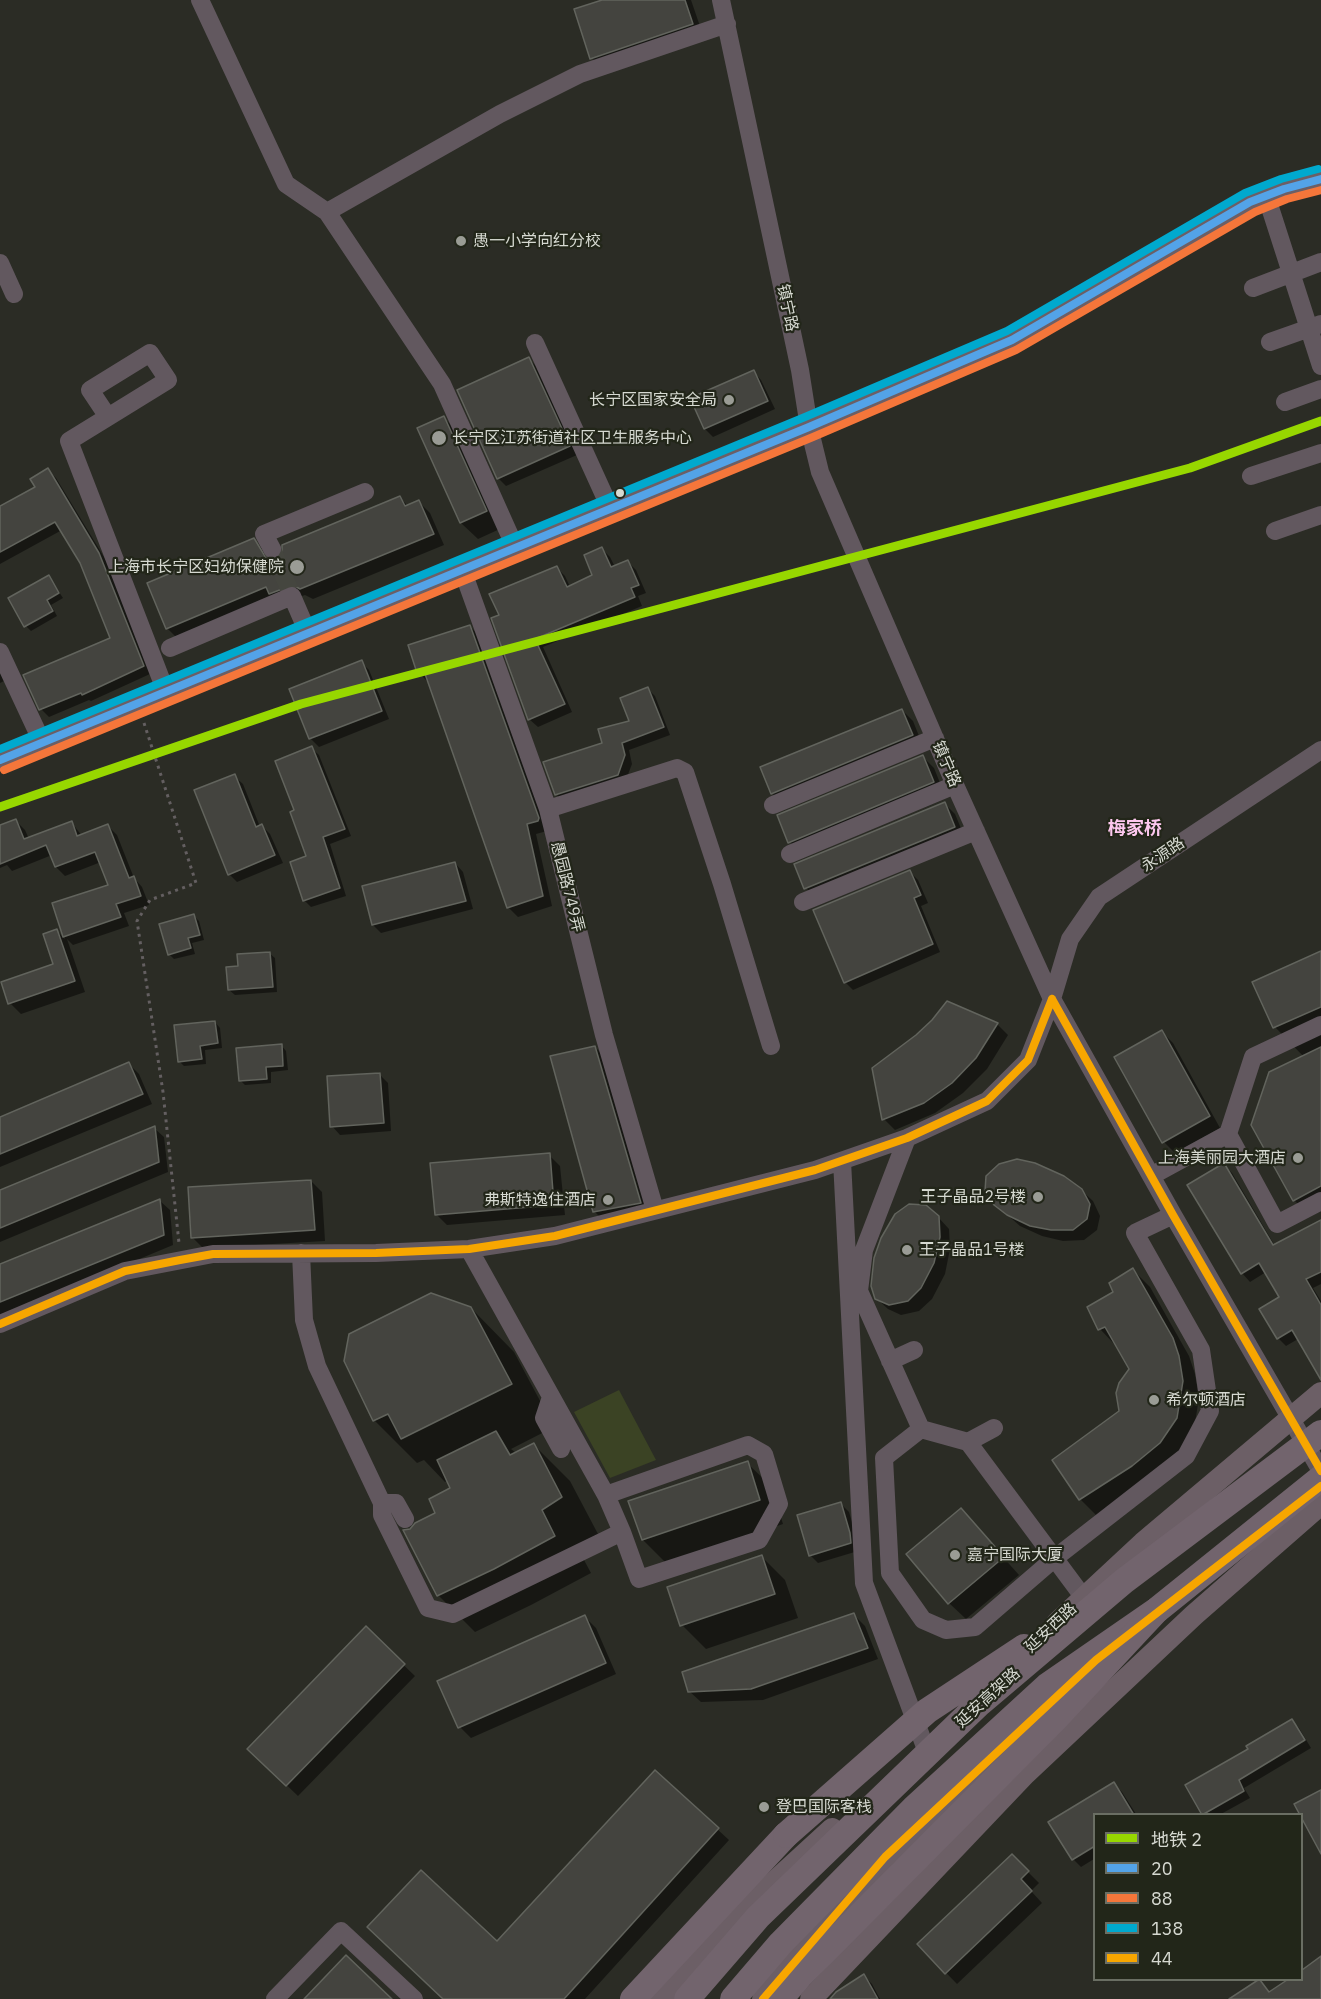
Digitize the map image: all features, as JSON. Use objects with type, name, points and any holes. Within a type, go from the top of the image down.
[{"type":"highway","name":"延安高架路","points":[[687,1999],[758,1917],[980,1703],[1124,1581],[1321,1433]]},
{"type":"highway","name":"延安高架路","points":[[733,1999],[781,1943],[930,1793],[1047,1686],[1157,1610],[1321,1478]]},
{"type":"highway","points":[[633,1999],[786,1835],[914,1722],[927,1711],[1124,1581]]},
{"type":"highway","points":[[780,1999],[801,1975],[1059,1715],[1157,1610]]},
{"type":"main road","points":[[0,760],[808,427],[1012,340],[1266,195],[1321,179]]},
{"type":"main road","name":"延安西路","points":[[660,1999],[712,1939],[1083,1598],[1143,1543],[1321,1393]]},
{"type":"main road","points":[[764,1999],[885,1857],[1096,1660],[1321,1486]]},
{"type":"main road","points":[[811,1999],[1025,1774],[1194,1614],[1321,1504]]},
{"type":"main road","points":[[964,1784],[989,1812]]},
{"type":"main road","points":[[854,1894],[885,1921]]},
{"type":"street","points":[[200,0],[286,184],[327,212],[442,384],[515,547]]},
{"type":"street","name":"镇宁路","points":[[721,0],[800,370],[808,427],[820,472],[955,785],[1052,999],[1173,1215],[1321,1471]]},
{"type":"street","points":[[327,212],[500,114],[580,74],[727,24]]},
{"type":"street","points":[[1266,195],[1291,273],[1315,326],[1321,366]]},
{"type":"street","points":[[1253,288],[1321,262]]},
{"type":"street","points":[[0,263],[14,294]]},
{"type":"street","points":[[1270,342],[1315,326]]},
{"type":"street","points":[[535,343],[610,507]]},
{"type":"street","points":[[1285,402],[1321,389]]},
{"type":"street","points":[[108,417],[69,441],[166,692]]},
{"type":"street","points":[[1251,476],[1321,453]]},
{"type":"street","points":[[272,549],[264,534],[365,492]]},
{"type":"street","points":[[1275,531],[1321,515]]},
{"type":"street","name":"愚园路749弄","points":[[462,569],[548,809],[604,1035],[656,1210]]},
{"type":"street","points":[[170,648],[292,595],[308,633]]},
{"type":"street","points":[[0,652],[42,742]]},
{"type":"street","points":[[773,806],[935,738]]},
{"type":"street","name":"永源路","points":[[0,1324],[125,1271],[213,1254],[469,1249],[555,1236],[815,1170],[907,1138],[987,1101],[1028,1060],[1052,999],[1070,939],[1099,897],[1321,750]]},
{"type":"street","points":[[548,809],[677,768],[685,772],[771,1046]]},
{"type":"street","points":[[790,854],[955,785]]},
{"type":"street","points":[[803,902],[976,831]]},
{"type":"street","points":[[1151,1176],[1228,1134],[1253,1057],[1321,1025]]},
{"type":"street","points":[[1228,1134],[1277,1224],[1321,1201]]},
{"type":"street","points":[[907,1138],[864,1250],[859,1292],[921,1429]]},
{"type":"street","points":[[842,1161],[864,1583],[924,1744]]},
{"type":"street","points":[[921,1429],[884,1458],[890,1573],[923,1620],[946,1630],[975,1627],[1054,1558],[1186,1456],[1210,1411],[1201,1350],[1135,1233],[1173,1215]]},
{"type":"street","points":[[469,1249],[606,1495],[639,1579],[759,1540],[779,1504],[764,1455],[748,1445],[606,1495]]},
{"type":"street","points":[[301,1253],[304,1320],[317,1366],[382,1503],[382,1515],[428,1608],[453,1614],[622,1532]]},
{"type":"street","points":[[890,1361],[914,1350]]},
{"type":"street","points":[[551,1397],[544,1418],[561,1449]]},
{"type":"street","points":[[968,1442],[994,1428]]},
{"type":"street","points":[[921,1429],[968,1442],[1083,1598]]},
{"type":"street","points":[[382,1503],[396,1503],[405,1519]]},
{"type":"street","points":[[275,1999],[340,1931],[414,1999]]},
{"type":"path","points":[[138,704],[196,883],[150,900],[137,921],[163,1092],[180,1260]]},
{"type":"green space","points":[[619,1390],[656,1460],[610,1478],[574,1412]]},
{"type":"building","points":[[602,0],[685,0],[693,24],[590,59],[574,9]]},
{"type":"building","points":[[529,357],[570,446],[497,479],[457,390]]},
{"type":"building","name":"长宁区国家安全局","points":[[754,370],[768,401],[704,429],[690,398]]},
{"type":"building","points":[[444,416],[487,511],[460,523],[417,428]]},
{"type":"building","points":[[48,468],[99,553],[144,666],[82,695],[81,693],[39,710],[23,675],[110,638],[80,563],[55,522],[0,552],[0,506],[35,487],[30,479]]},
{"type":"building","points":[[400,496],[405,506],[419,500],[434,534],[300,589],[293,585],[269,594],[266,587],[166,629],[147,583],[254,538],[266,558],[277,559],[282,554],[282,545]]},
{"type":"building","points":[[602,547],[611,567],[628,560],[639,585],[631,588],[635,597],[535,639],[565,704],[528,720],[491,618],[499,615],[489,594],[557,566],[567,587],[592,575],[584,555]]},
{"type":"building","points":[[49,575],[59,593],[47,600],[53,611],[24,627],[8,598]]},
{"type":"building","points":[[470,625],[539,818],[538,821],[527,824],[543,896],[507,908],[424,671],[417,673],[408,645]]},
{"type":"building","points":[[362,660],[382,711],[309,739],[289,689]]},
{"type":"building","points":[[648,687],[664,727],[622,743],[625,755],[618,775],[555,795],[543,762],[602,743],[598,729],[629,721],[620,698]]},
{"type":"building","points":[[902,709],[913,735],[771,794],[760,767]]},
{"type":"building","points":[[312,746],[345,829],[323,837],[340,888],[303,901],[290,862],[306,856],[290,812],[294,810],[275,761]]},
{"type":"building","points":[[923,755],[934,782],[788,843],[777,815]]},
{"type":"building","points":[[235,774],[256,827],[262,824],[275,855],[228,875],[194,790]]},
{"type":"building","points":[[945,802],[955,827],[804,889],[794,864]]},
{"type":"building","points":[[16,819],[24,839],[72,821],[77,836],[108,824],[129,878],[134,876],[141,896],[116,904],[121,917],[63,937],[52,903],[108,885],[95,852],[55,867],[46,845],[0,864],[0,825]]},
{"type":"building","points":[[455,862],[466,901],[372,925],[362,886]]},
{"type":"building","points":[[910,870],[921,895],[914,898],[933,944],[844,983],[813,910]]},
{"type":"building","points":[[194,914],[200,935],[188,938],[191,948],[168,955],[159,924]]},
{"type":"building","points":[[57,929],[75,981],[8,1004],[1,982],[53,964],[43,934]]},
{"type":"building","points":[[1321,951],[1321,1007],[1273,1028],[1252,982]]},
{"type":"building","points":[[270,952],[273,987],[228,990],[226,967],[238,966],[237,954]]},
{"type":"building","points":[[947,1001],[998,1023],[976,1058],[952,1083],[924,1103],[882,1120],[872,1068],[916,1035]]},
{"type":"building","points":[[215,1021],[218,1043],[200,1046],[202,1059],[178,1062],[174,1025]]},
{"type":"building","points":[[1162,1030],[1210,1116],[1162,1143],[1114,1057]]},
{"type":"building","points":[[282,1044],[283,1066],[266,1067],[267,1079],[239,1081],[236,1048]]},
{"type":"building","points":[[595,1046],[641,1203],[593,1212],[550,1056]]},
{"type":"building","points":[[1321,1047],[1321,1186],[1293,1201],[1251,1125],[1269,1072]]},
{"type":"building","points":[[129,1062],[143,1094],[0,1154],[0,1117]]},
{"type":"building","points":[[380,1073],[384,1123],[330,1127],[327,1076]]},
{"type":"building","points":[[155,1126],[159,1162],[0,1228],[0,1190]]},
{"type":"building","points":[[550,1153],[554,1205],[435,1215],[430,1163]]},
{"type":"building","name":"王子晶品2号楼","points":[[1017,1159],[1035,1163],[1064,1176],[1082,1189],[1090,1204],[1087,1219],[1073,1230],[1051,1230],[1030,1226],[1007,1215],[994,1205],[985,1191],[986,1176],[999,1164]]},
{"type":"building","points":[[1224,1163],[1273,1245],[1321,1220],[1321,1272],[1306,1279],[1321,1305],[1321,1380],[1292,1330],[1277,1339],[1259,1309],[1279,1297],[1259,1263],[1241,1274],[1187,1185]]},
{"type":"building","points":[[311,1180],[315,1230],[191,1238],[188,1187]]},
{"type":"building","points":[[160,1199],[164,1235],[0,1302],[0,1264]]},
{"type":"building","name":"王子晶品1号楼","points":[[909,1204],[926,1205],[939,1216],[940,1237],[934,1263],[921,1288],[908,1301],[889,1305],[875,1299],[871,1286],[874,1258],[881,1238],[895,1214]]},
{"type":"building","points":[[1133,1268],[1173,1338],[1179,1356],[1183,1381],[1177,1418],[1160,1443],[1132,1466],[1079,1500],[1052,1460],[1119,1411],[1116,1393],[1119,1383],[1129,1369],[1105,1327],[1098,1330],[1087,1307],[1113,1292],[1109,1283]]},
{"type":"building","points":[[431,1293],[471,1307],[512,1384],[401,1439],[388,1414],[373,1421],[344,1361],[349,1334]]},
{"type":"building","points":[[496,1431],[510,1455],[534,1443],[562,1497],[542,1510],[555,1536],[437,1596],[403,1530],[410,1529],[415,1523],[435,1513],[429,1499],[450,1488],[437,1460]]},
{"type":"building","points":[[748,1461],[760,1500],[642,1540],[628,1501]]},
{"type":"building","points":[[841,1502],[851,1543],[809,1556],[797,1515]]},
{"type":"building","name":"嘉宁国际大厦","points":[[961,1508],[1004,1557],[948,1604],[906,1554]]},
{"type":"building","points":[[762,1555],[775,1594],[680,1626],[667,1587]]},
{"type":"building","points":[[854,1613],[868,1648],[751,1689],[688,1692],[682,1672]]},
{"type":"building","points":[[585,1615],[606,1663],[458,1728],[437,1681]]},
{"type":"building","points":[[366,1626],[405,1664],[286,1786],[247,1749]]},
{"type":"building","points":[[1292,1719],[1305,1740],[1239,1780],[1244,1791],[1206,1813],[1201,1813],[1185,1785],[1248,1749],[1246,1746]]},
{"type":"building","points":[[655,1770],[719,1828],[564,1999],[443,1999],[367,1927],[421,1870],[497,1941]]},
{"type":"building","points":[[1114,1782],[1133,1813],[1093,1813],[1093,1847],[1072,1860],[1048,1822]]},
{"type":"building","points":[[1321,1790],[1321,1854],[1303,1821],[1303,1813],[1299,1813],[1294,1804]]},
{"type":"building","points":[[1012,1854],[1029,1871],[1021,1879],[1032,1891],[945,1974],[917,1944]]},
{"type":"building","points":[[346,1955],[392,1999],[304,1999]]},
{"type":"building","points":[[1321,1956],[1321,1999],[1229,1999],[1256,1981],[1261,1981],[1269,1992],[1286,1981],[1303,1981],[1303,1969]]},
{"type":"building","points":[[864,1974],[878,1999],[830,1999],[836,1992]]},
{"type":"tunnel","points":[[272,549],[291,593]]},
{"type":"metro line","name":"2","points":[[0,807],[301,704],[1190,468],[1321,421]]},
{"type":"transit line","name":"138","points":[[0,749],[805,417],[1007,331],[1245,193],[1281,179],[1318,169]]},
{"type":"transit line","name":"20","points":[[0,760],[809,427],[1012,340],[1250,202],[1284,189],[1321,179]]},
{"type":"transit line","name":"88","points":[[4,770],[813,437],[1016,350],[1255,212],[1287,199],[1321,190]]},
{"type":"transit line","name":"44","points":[[1052,999],[1173,1215],[1321,1471]]},
{"type":"transit line","name":"44","points":[[0,1324],[125,1271],[180,1260],[213,1254],[376,1253],[469,1249],[555,1236],[815,1170],[907,1138],[987,1101],[1028,1060],[1052,999]]},
{"type":"transit line","name":"44","points":[[763,1999],[885,1857],[1096,1660],[1321,1486]]},
{"type":"place","name":"愚一小学向红分校","points":[[461,241]]},
{"type":"place","name":"长宁区国家安全局","points":[[729,400]]},
{"type":"place","name":"长宁区江苏街道社区卫生服务中心","points":[[439,438]]},
{"type":"place","name":"上海市长宁区妇幼保健院","points":[[297,567]]},
{"type":"place","name":"上海美丽园大酒店","points":[[1298,1158]]},
{"type":"place","name":"王子晶品2号楼","points":[[1038,1197]]},
{"type":"place","name":"弗斯特逸住酒店","points":[[608,1200]]},
{"type":"place","name":"王子晶品1号楼","points":[[907,1250]]},
{"type":"place","name":"希尔顿酒店","points":[[1154,1400]]},
{"type":"place","name":"嘉宁国际大厦","points":[[955,1555]]},
{"type":"place","name":"登巴国际客栈","points":[[764,1807]]},
{"type":"district","name":"梅家桥","points":[[1135,829]]}]
